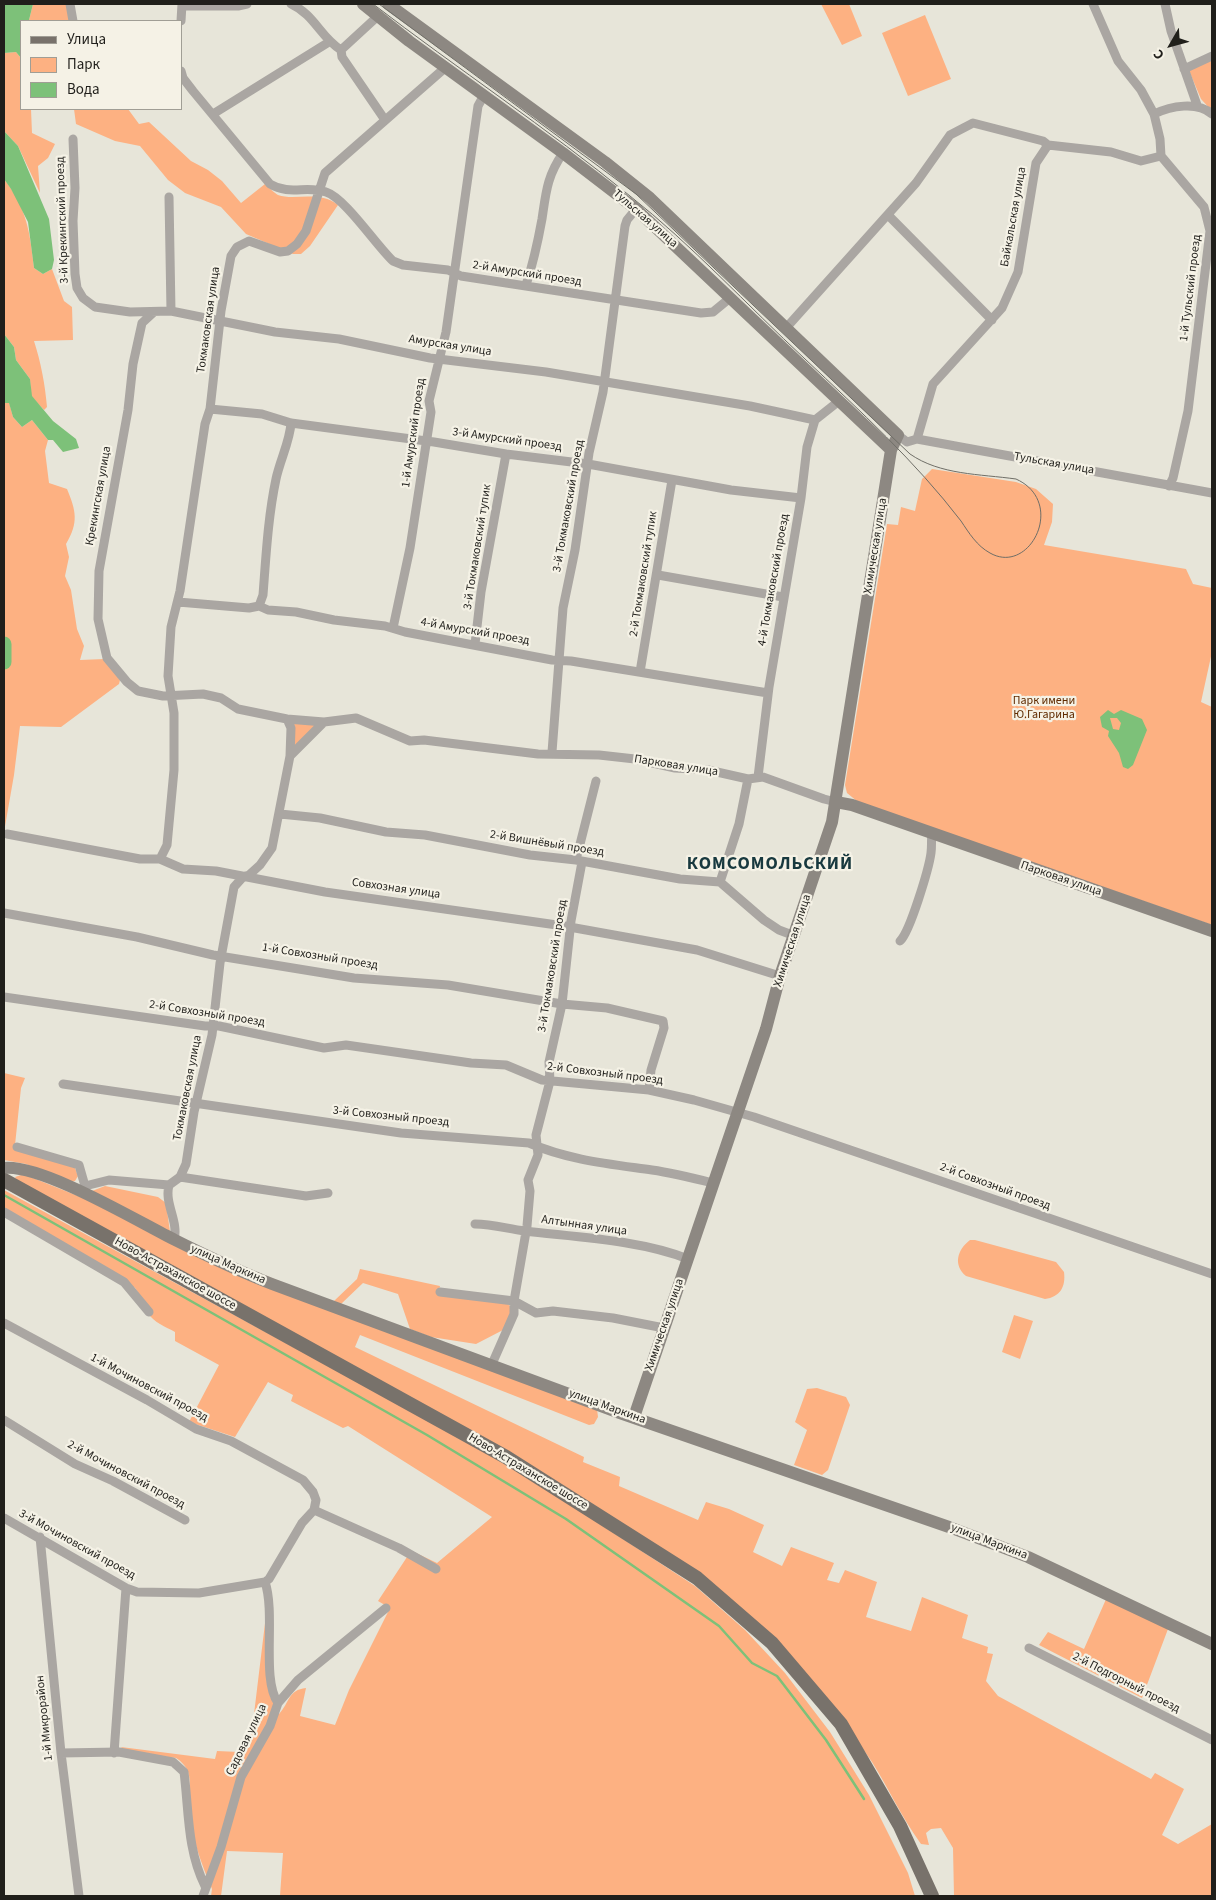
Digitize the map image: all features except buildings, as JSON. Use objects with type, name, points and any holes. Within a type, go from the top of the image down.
[{"type":"main road","name":"Ново-Астраханское шоссе","points":[[4,1180],[498,1452],[697,1578],[772,1643],[841,1724],[900,1826],[932,1896]]},
{"type":"street","points":[[70,4],[73,20]]},
{"type":"street","points":[[181,20],[182,5],[238,6],[247,4]]},
{"type":"street","points":[[291,4],[312,18],[329,42],[341,50],[342,57],[385,120]]},
{"type":"street","name":"Тульская улица","points":[[363,4],[636,208],[891,450]]},
{"type":"street","name":"Тульская улица","points":[[388,4],[605,162],[664,211],[907,442],[917,439],[1212,493]]},
{"type":"street","points":[[786,328],[916,183],[950,135],[972,123],[1043,141],[1048,145],[1111,152],[1141,161],[1161,156],[1160,139],[1154,114],[1141,90],[1118,61],[1093,4]]},
{"type":"street","points":[[1164,4],[1170,30],[1197,105]]},
{"type":"street","points":[[341,50],[378,16]]},
{"type":"street","points":[[213,114],[329,42]]},
{"type":"street","points":[[1184,69],[1212,56]]},
{"type":"street","name":"Токмаковская улица","points":[[160,860],[167,845],[172,813],[174,713],[168,687],[171,628],[178,602],[205,424],[210,409],[231,256],[236,247],[249,241],[280,252],[288,251],[297,244],[306,231],[325,173],[446,67]]},
{"type":"street","points":[[182,74],[193,91],[270,184],[281,190],[318,190]]},
{"type":"street","name":"1-й Амурский проезд","points":[[393,628],[410,548],[431,412],[430,401],[446,332],[478,106],[484,95]]},
{"type":"street","points":[[1154,114],[1161,110],[1197,105],[1212,114]]},
{"type":"street","name":"3-й Крекингский проезд","points":[[73,139],[75,274],[77,288],[83,298]]},
{"type":"street","name":"Байкальская улица","points":[[917,439],[933,384],[1002,308],[1018,272],[1036,163],[1048,145]]},
{"type":"street","points":[[526,285],[548,179],[553,167],[564,153]]},
{"type":"street","name":"1-й Тульский проезд","points":[[1161,156],[1204,207],[1210,231],[1188,411],[1173,478],[1169,486]]},
{"type":"street","name":"2-й Амурский проезд","points":[[318,190],[335,196],[393,261],[403,265],[448,270],[461,276],[701,313],[713,312],[730,298]]},
{"type":"street","points":[[170,198],[171,311]]},
{"type":"street","name":"3-й Токмаковский проезд","points":[[552,752],[553,718],[560,660],[563,608],[604,383],[625,226],[636,208]]},
{"type":"street","points":[[888,215],[992,320]]},
{"type":"street","name":"Амурская улица","points":[[83,298],[95,307],[112,311],[171,311],[275,332],[339,340],[439,359],[546,372],[750,406],[814,420]]},
{"type":"street","name":"Крекингская улица","points":[[127,682],[107,658],[100,635],[97,606],[99,571],[128,410],[133,364],[142,323],[154,312]]},
{"type":"street","points":[[814,420],[839,402]]},
{"type":"street","name":"3-й Амурский проезд","points":[[210,409],[262,414],[292,423],[588,464],[672,480],[801,498]]},
{"type":"street","name":"4-й Токмаковский проезд","points":[[758,777],[768,693],[783,597],[801,498],[807,446],[814,420]]},
{"type":"street","points":[[259,606],[263,595],[270,509],[280,458],[292,423]]},
{"type":"street","points":[[891,450],[898,435]]},
{"type":"street","name":"Химическая улица","points":[[634,1417],[766,1029],[780,976],[832,822],[891,450]]},
{"type":"street","name":"3-й Токмаковский тупик","points":[[475,644],[481,592],[506,454]]},
{"type":"street","name":"2-й Токмаковский тупик","points":[[640,672],[658,575],[672,480]]},
{"type":"street","points":[[658,575],[783,597]]},
{"type":"street","name":"4-й Амурский проезд","points":[[178,602],[249,608],[259,606],[268,610],[296,612],[334,620],[393,628],[405,632],[560,660],[768,693]]},
{"type":"street","name":"Парковая улица","points":[[127,682],[138,691],[171,697],[203,694],[221,698],[238,709],[287,719],[324,722],[356,718],[410,741],[424,740],[538,754],[552,752],[635,759],[675,768],[708,770],[748,779],[758,777],[836,802],[852,805],[1212,931]]},
{"type":"street","points":[[243,877],[249,874],[267,856],[272,848],[280,814],[285,772],[290,756],[291,728],[287,719]]},
{"type":"street","points":[[290,756],[324,722]]},
{"type":"street","points":[[748,779],[739,824],[720,882],[764,920],[778,930],[795,936]]},
{"type":"street","name":"3-й Токмаковский проезд","points":[[492,1364],[514,1314],[514,1301],[530,1191],[528,1180],[539,1149],[536,1135],[550,1081],[549,1062],[562,1004],[579,861],[596,781]]},
{"type":"street","name":"2-й Вишнёвый проезд","points":[[280,814],[320,818],[386,832],[425,835],[530,855],[579,861],[680,879],[720,882]]},
{"type":"street","points":[[900,941],[906,936],[919,893],[931,852],[932,833]]},
{"type":"street","name":"Совхозная улица","points":[[7,834],[140,859],[160,860],[183,869],[216,871],[325,892],[572,928],[697,950],[780,976]]},
{"type":"street","name":"Токмаковская улица","points":[[180,1177],[186,1164],[212,1027],[221,956],[234,887],[243,877]]},
{"type":"street","name":"1-й Совхозный проезд","points":[[4,913],[30,916],[221,956],[354,978],[448,985],[562,1004],[608,1008],[655,1018],[664,1021],[651,1070],[648,1090]]},
{"type":"street","name":"2-й Совхозный проезд","points":[[4,997],[212,1027],[324,1048],[346,1045],[471,1064],[506,1065],[550,1081],[648,1090],[754,1117],[1212,1274]]},
{"type":"street","name":"3-й Совхозный проезд","points":[[63,1084],[196,1105],[401,1133],[529,1143],[539,1149],[566,1157],[656,1170],[713,1182]]},
{"type":"street","points":[[17,1147],[80,1165],[84,1189],[109,1180],[169,1185]]},
{"type":"street","name":"улица Маркина","points":[[4,1168],[13,1167],[25,1170],[84,1189],[174,1240],[238,1271],[634,1417],[949,1527],[1028,1557],[1212,1644]]},
{"type":"street","points":[[174,1240],[176,1232],[166,1196],[169,1185],[180,1177],[306,1196],[328,1193]]},
{"type":"street","points":[[4,1212],[124,1282],[149,1312]]},
{"type":"street","name":"Алтынная улица","points":[[475,1224],[493,1224],[525,1231],[647,1248],[688,1259]]},
{"type":"street","points":[[440,1292],[514,1301],[536,1313],[553,1311],[613,1318],[664,1328]]},
{"type":"street","name":"1-й Мочиновский проезд","points":[[4,1323],[147,1400],[196,1429],[231,1441],[294,1474],[309,1487],[316,1500],[314,1510]]},
{"type":"street","name":"2-й Мочиновский проезд","points":[[4,1420],[75,1464],[113,1481],[185,1520]]},
{"type":"street","points":[[278,1703],[273,1696],[271,1681],[270,1626],[265,1582],[270,1579],[302,1523],[314,1510],[399,1548],[436,1569]]},
{"type":"street","name":"3-й Мочиновский проезд","points":[[4,1518],[126,1588],[150,1593],[199,1594],[265,1582]]},
{"type":"street","name":"1-й Микрорайон","points":[[40,1537],[61,1753],[78,1896]]},
{"type":"street","points":[[114,1752],[126,1588]]},
{"type":"street","name":"Садовая улица","points":[[203,1896],[205,1886],[221,1848],[241,1777],[270,1726],[278,1703],[298,1680],[386,1608]]},
{"type":"street","name":"2-й Подгорный проезд","points":[[1029,1648],[1212,1740]]},
{"type":"street","points":[[61,1753],[114,1752],[173,1762],[180,1767],[184,1772],[189,1830],[195,1863],[205,1886]]},
{"type":"green space","points":[[33,4],[68,4],[71,20],[29,20]]},
{"type":"green space","points":[[821,4],[849,4],[862,36],[842,45]]},
{"type":"green space","points":[[925,15],[951,79],[908,96],[882,33]]},
{"type":"green space","points":[[16,52],[20,57],[20,110],[31,110],[32,133],[55,144],[48,158],[38,166],[40,193],[18,146],[4,131],[4,53]]},
{"type":"green space","points":[[1212,59],[1212,111],[1201,99],[1190,70]]},
{"type":"green space","points":[[74,110],[129,110],[139,124],[149,122],[191,161],[208,170],[222,181],[241,203],[265,184],[275,193],[284,197],[323,198],[338,205],[310,246],[301,254],[293,254],[246,234],[221,207],[185,193],[168,180],[140,146],[115,141],[76,124]]},
{"type":"green space","points":[[4,179],[23,211],[31,243],[34,268],[43,274],[52,269],[64,301],[72,307],[73,340],[34,341],[41,365],[45,390],[47,407],[44,410],[31,396],[30,379],[16,360],[14,347],[4,334]]},
{"type":"green space","points":[[9,402],[13,417],[22,427],[32,420],[48,440],[45,451],[49,483],[67,489],[74,510],[73,529],[66,544],[69,557],[65,576],[71,590],[77,629],[84,646],[80,660],[105,659],[120,680],[119,684],[61,727],[20,726],[4,832],[4,403]]},
{"type":"green space","name":"Парк имени Ю.Гагарина","points":[[932,469],[1016,482],[1036,489],[1053,504],[1052,522],[1044,545],[1186,569],[1193,584],[1212,588],[1212,652],[1201,702],[1212,707],[1212,925],[858,802],[847,793],[845,785],[887,524],[898,525],[901,507],[915,511],[922,479]]},
{"type":"green space","points":[[291,721],[316,725],[293,749]]},
{"type":"green space","points":[[4,1073],[25,1078],[21,1088],[15,1145],[75,1168],[78,1176],[75,1181],[70,1182],[26,1164],[4,1160]]},
{"type":"green space","points":[[21,1175],[83,1198],[125,1219],[597,1409],[598,1417],[594,1424],[589,1425],[360,1335],[355,1347],[584,1457],[583,1462],[620,1477],[619,1486],[698,1520],[706,1502],[729,1509],[764,1525],[753,1552],[782,1566],[791,1547],[834,1563],[827,1580],[839,1583],[845,1570],[877,1582],[866,1617],[911,1631],[922,1597],[968,1615],[962,1638],[988,1647],[987,1653],[993,1654],[986,1681],[998,1696],[1151,1779],[1155,1773],[1184,1789],[1162,1835],[1178,1844],[1212,1824],[1212,1896],[954,1896],[953,1848],[941,1828],[931,1829],[926,1833],[929,1845],[921,1844],[872,1762],[815,1685],[749,1616],[700,1575],[18,1182],[15,1177]]},
{"type":"green space","points":[[105,1186],[158,1197],[166,1203],[170,1232],[92,1191]]},
{"type":"green space","points":[[4,1190],[505,1462],[695,1586],[745,1630],[785,1673],[830,1732],[869,1795],[908,1873],[915,1896],[280,1896],[283,1853],[227,1851],[221,1896],[211,1896],[212,1889],[194,1839],[189,1807],[190,1781],[186,1768],[176,1758],[125,1751],[121,1747],[215,1759],[217,1751],[239,1752],[250,1747],[266,1615],[270,1696],[279,1714],[292,1694],[306,1688],[300,1716],[335,1725],[349,1690],[390,1608],[378,1601],[407,1557],[412,1551],[437,1563],[492,1517],[348,1426],[343,1428],[291,1401],[293,1395],[268,1382],[235,1437],[189,1422],[219,1365],[175,1341],[175,1332],[150,1316],[135,1288],[4,1208]]},
{"type":"green space","points":[[970,1240],[1056,1262],[1064,1272],[1063,1287],[1055,1296],[1045,1299],[966,1276],[959,1267],[958,1258],[962,1248]]},
{"type":"green space","points":[[360,1269],[440,1286],[438,1294],[507,1303],[511,1307],[511,1313],[503,1330],[476,1344],[431,1337],[410,1329],[398,1294],[363,1283],[341,1304],[334,1301],[357,1279]]},
{"type":"green space","points":[[1014,1315],[1033,1321],[1020,1359],[1002,1352]]},
{"type":"green space","points":[[817,1388],[846,1397],[850,1405],[828,1470],[822,1475],[794,1465],[807,1430],[795,1422],[807,1389]]},
{"type":"green space","points":[[1107,1597],[1168,1629],[1142,1698],[1039,1645],[1048,1632],[1084,1649]]},
{"type":"water","points":[[4,4],[33,4],[29,20],[20,20],[20,57],[16,52],[4,53]]},
{"type":"water","points":[[4,131],[18,146],[49,219],[54,260],[52,269],[43,274],[34,268],[28,222],[4,179]]},
{"type":"water","points":[[4,334],[14,347],[16,360],[30,379],[32,396],[53,421],[76,439],[79,448],[63,452],[53,440],[48,440],[32,420],[22,427],[13,417],[9,403],[4,403]]},
{"type":"water","points":[[1108,710],[1114,714],[1121,710],[1142,719],[1147,730],[1133,765],[1128,769],[1123,767],[1119,753],[1108,736],[1109,731],[1102,727],[1100,717]],"holes":[[[1110,718],[1117,718],[1121,723],[1119,730],[1113,729]]]},
{"type":"waterway","points":[[4,644],[4,662]]},
{"type":"waterway","points":[[4,1195],[427,1435],[566,1519],[719,1626],[752,1663],[777,1676],[826,1740],[864,1799]]},
{"type":"tram line","points":[[373,4],[567,146],[675,234],[886,437],[925,478],[981,547],[990,553],[1005,557],[1018,554],[1029,546],[1037,533],[1041,519],[1039,503],[1031,490],[1016,479],[947,470],[922,461],[910,454],[636,194],[379,4]]},
{"type":"district","name":"КОМСОМОЛЬСКИЙ","points":[[770,865]]}]
